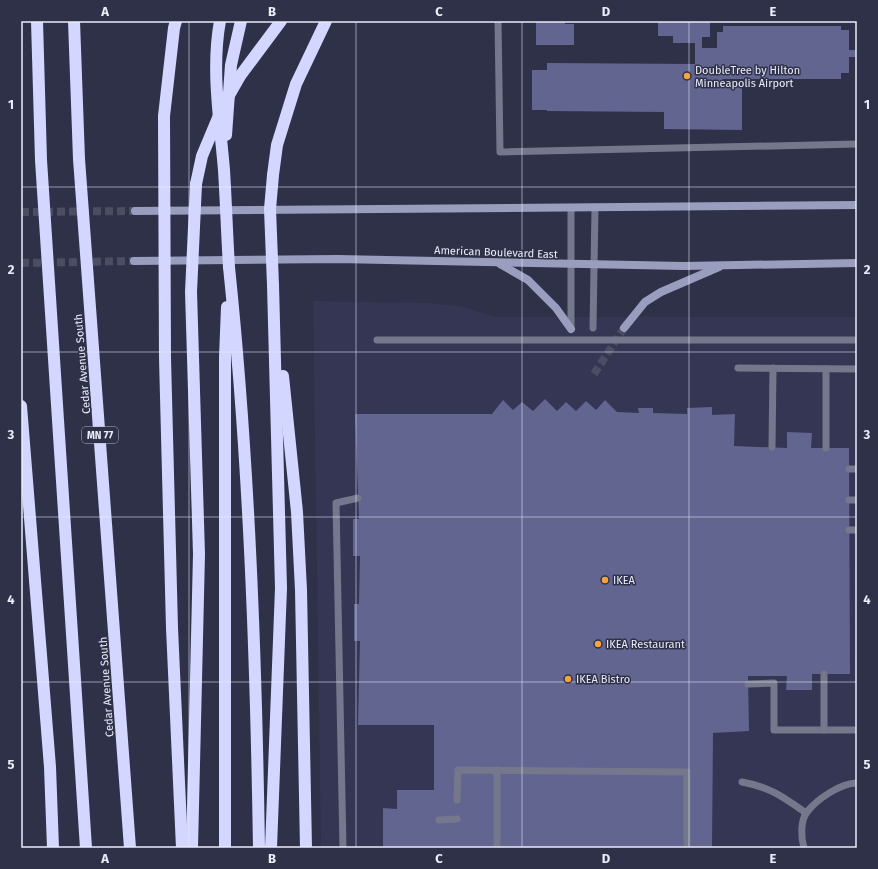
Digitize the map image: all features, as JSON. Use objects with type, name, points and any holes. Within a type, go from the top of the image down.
[{"type":"highway","points":[[36,21],[41,160],[86,848]]},
{"type":"highway","name":"Cedar Avenue South","points":[[74,21],[79,159],[130,848]]},
{"type":"highway","points":[[176,21],[164,116],[165,358],[172,628],[182,848]]},
{"type":"highway","points":[[220,21],[216,62],[216,94],[224,170],[229,267],[238,358],[250,577],[258,765],[259,848]]},
{"type":"highway","points":[[224,170],[231,65],[241,21]]},
{"type":"highway","points":[[192,848],[199,554],[191,292],[196,184],[202,156],[225,102],[240,76],[282,21]]},
{"type":"highway","points":[[271,848],[281,588],[274,301],[270,209],[277,145],[296,84],[326,21]]},
{"type":"highway","points":[[225,848],[225,357],[229,267]]},
{"type":"highway","points":[[274,301],[297,512],[301,590],[306,848]]},
{"type":"highway","points":[[21,406],[50,767],[53,848]]},
{"type":"highway","points":[[50,767],[50,848]]},
{"type":"main road","points":[[135,211],[857,205]]},
{"type":"main road","name":"American Boulevard East","points":[[134,261],[338,258],[593,266],[722,266],[857,263]]},
{"type":"main road","points":[[499,263],[528,280],[556,308],[571,329]]},
{"type":"main road","points":[[624,328],[645,302],[661,292],[722,266]]},
{"type":"lane","points":[[498,21],[500,152],[857,144]]},
{"type":"lane","points":[[571,208],[571,329]]},
{"type":"lane","points":[[593,328],[595,208]]},
{"type":"lane","points":[[377,340],[857,340]]},
{"type":"lane","points":[[738,368],[857,369]]},
{"type":"lane","points":[[772,447],[773,368]]},
{"type":"lane","points":[[826,369],[826,448]]},
{"type":"lane","points":[[849,469],[857,469]]},
{"type":"lane","points":[[343,848],[336,503],[358,498]]},
{"type":"lane","points":[[849,500],[857,500]]},
{"type":"lane","points":[[824,674],[824,730]]},
{"type":"lane","points":[[748,684],[774,683],[774,730],[857,730]]},
{"type":"lane","points":[[457,800],[458,770],[687,772],[687,848]]},
{"type":"lane","points":[[497,770],[497,848]]},
{"type":"lane","points":[[742,782],[762,785],[806,812]]},
{"type":"lane","points":[[804,848],[801,836],[806,812],[830,791],[857,783]]},
{"type":"lane","points":[[439,820],[457,819]]},
{"type":"shaded area","points":[[313,301],[426,303],[460,306],[495,317],[857,317],[857,848],[321,848]]},
{"type":"building","points":[[536,21],[565,21],[565,24],[574,24],[574,45],[536,45]]},
{"type":"building","name":"DoubleTree by Hilton Minneapolis Airport","points":[[658,21],[710,21],[710,37],[702,37],[702,48],[717,48],[717,32],[723,32],[723,26],[841,26],[841,30],[849,30],[849,50],[857,50],[857,57],[849,57],[849,73],[841,73],[841,79],[723,79],[723,85],[742,85],[742,130],[664,129],[664,112],[532,110],[532,70],[547,70],[547,63],[695,64],[695,43],[673,43],[673,36],[658,36]]},
{"type":"building","name":"IKEA","points":[[545,399],[557,411],[566,402],[576,411],[586,401],[596,410],[605,400],[617,412],[639,413],[638,408],[653,408],[653,413],[687,414],[687,408],[712,407],[712,415],[735,414],[734,446],[787,448],[787,432],[812,433],[811,448],[849,448],[850,674],[812,674],[812,690],[786,690],[787,676],[748,676],[749,731],[713,733],[712,848],[383,848],[383,808],[397,809],[397,790],[434,790],[434,725],[358,725],[360,641],[354,641],[354,604],[359,604],[360,556],[353,556],[353,519],[359,519],[355,414],[492,414],[503,400],[513,410],[522,402],[533,411]]},
{"type":"tunnel","points":[[21,212],[135,211]]},
{"type":"tunnel","points":[[21,263],[134,261]]},
{"type":"tunnel","points":[[594,374],[624,328]]},
{"type":"place","name":"DoubleTree by Hilton Minneapolis Airport","points":[[687,76]]},
{"type":"place","name":"IKEA","points":[[605,580]]},
{"type":"place","name":"IKEA Restaurant","points":[[598,644]]},
{"type":"place","name":"IKEA Bistro","points":[[568,679]]}]
